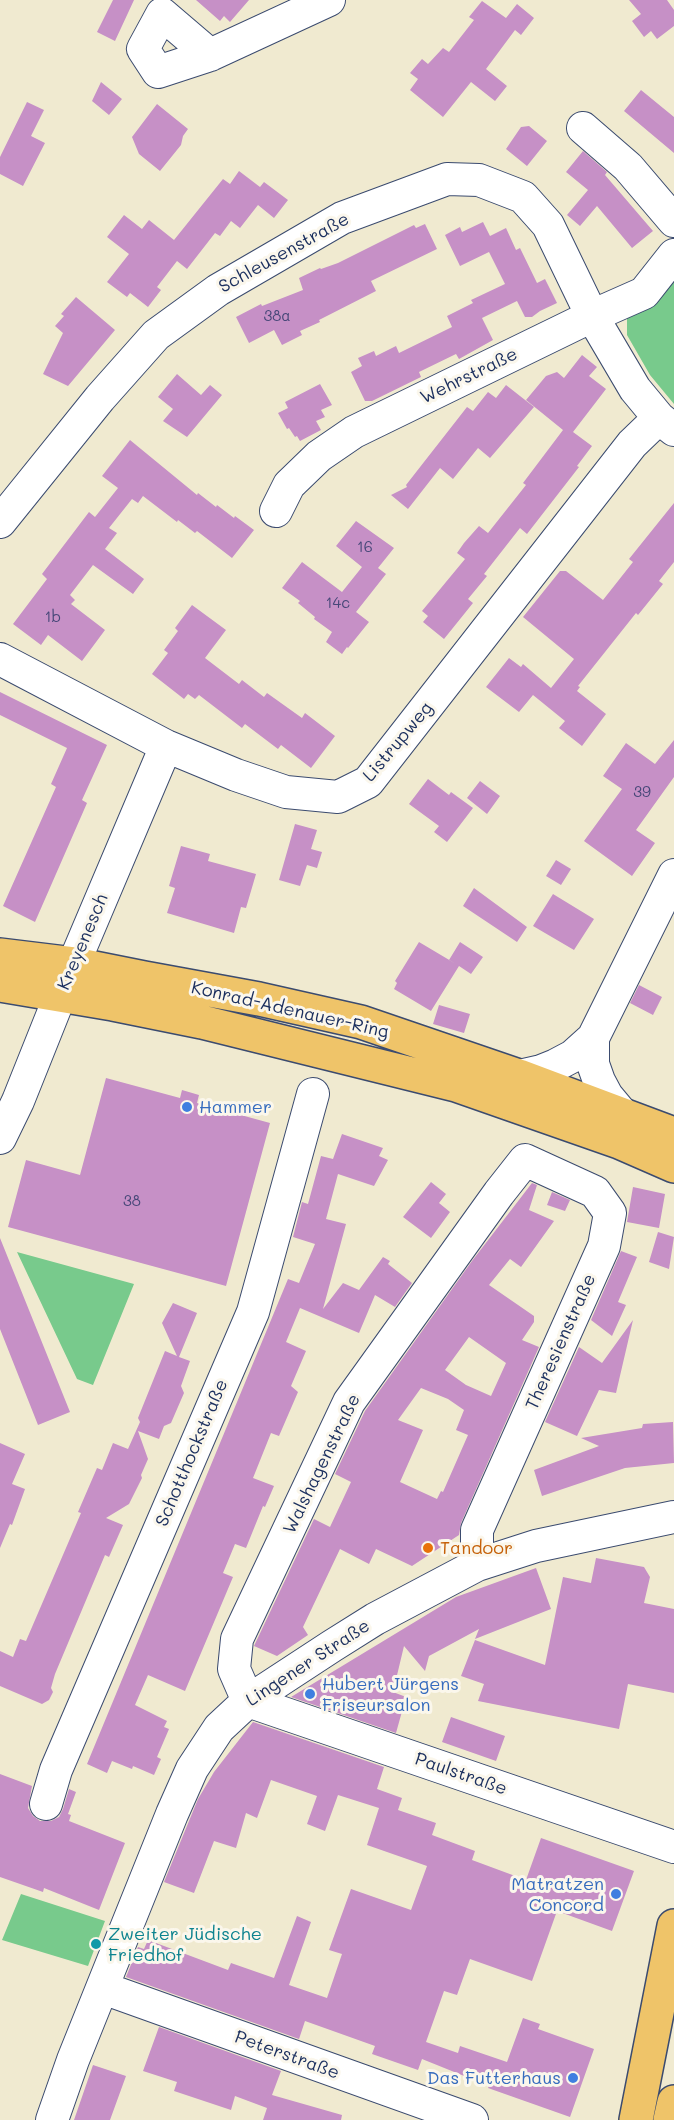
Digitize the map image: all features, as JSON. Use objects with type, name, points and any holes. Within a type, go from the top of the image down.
[{"type":"main road","name":"Konrad-Adenauer-Ring","points":[[0,954],[74,964],[259,999],[361,1022],[519,1076],[674,1134]]},
{"type":"main road","name":"Konrad-Adenauer-Ring","points":[[0,985],[202,1022],[456,1085],[619,1142],[674,1166]]},
{"type":"main road","points":[[636,2120],[674,1926]]},
{"type":"main road","points":[[670,2120],[674,2102]]},
{"type":"street","points":[[210,55],[328,0]]},
{"type":"street","points":[[583,128],[628,167],[674,221]]},
{"type":"street","name":"Schleusenstraße","points":[[0,522],[100,398],[156,335],[218,290],[342,218],[447,179],[479,180],[523,197],[548,225],[592,316],[635,389],[666,424]]},
{"type":"street","name":"Wehrstraße","points":[[276,511],[290,485],[319,456],[354,432],[644,293],[674,255]]},
{"type":"street","name":"Listrupweg","points":[[0,659],[166,746],[236,775],[286,792],[338,797],[368,782],[632,444],[666,424]]},
{"type":"street","name":"Kreyenesch","points":[[0,1138],[18,1101],[166,746]]},
{"type":"street","points":[[519,1076],[556,1065],[573,1056],[593,1038],[674,875]]},
{"type":"street","points":[[593,1038],[593,1064],[599,1081],[607,1096],[622,1114]]},
{"type":"street","name":"Schotthockstraße","points":[[46,1804],[56,1770],[253,1312],[313,1094]]},
{"type":"street","name":"Theresienstraße","points":[[477,1565],[477,1530],[604,1246],[610,1213],[595,1192],[525,1160]]},
{"type":"street","name":"Walshagenstraße","points":[[248,1701],[234,1669],[237,1639],[349,1402],[525,1160]]},
{"type":"street","name":"Lingener Straße","points":[[52,2120],[73,2060],[192,1769],[219,1728],[248,1701],[375,1619],[477,1565],[536,1546],[672,1519]]},
{"type":"street","name":"Paulstraße","points":[[248,1701],[674,1846]]},
{"type":"street","name":"Peterstraße","points":[[103,1988],[472,2120]]},
{"type":"green space","points":[[674,269],[674,404],[650,375],[627,335],[627,317]]},
{"type":"green space","points":[[17,1252],[134,1284],[93,1385],[77,1379]]},
{"type":"green space","points":[[21,1894],[105,1921],[88,1966],[2,1940]]},
{"type":"building","points":[[113,0],[134,0],[115,41],[97,32]]},
{"type":"building","points":[[196,0],[249,0],[230,22],[224,16],[220,21]]},
{"type":"building","points":[[629,0],[667,0],[674,10],[674,26],[657,39],[651,31],[644,37],[632,21],[641,14]]},
{"type":"building","points":[[482,1],[506,18],[517,4],[534,18],[521,35],[515,30],[486,69],[507,86],[495,101],[471,82],[443,117],[410,90],[418,79],[410,73],[422,59],[428,64],[443,48],[449,52],[474,20],[469,17]]},
{"type":"building","points":[[101,82],[122,99],[109,115],[92,101]]},
{"type":"building","points":[[641,90],[674,117],[674,153],[624,111]]},
{"type":"building","points":[[27,102],[44,110],[31,136],[45,143],[23,186],[0,174],[0,157]]},
{"type":"building","points":[[157,104],[188,129],[181,145],[160,171],[139,154],[132,137]]},
{"type":"building","points":[[529,126],[547,141],[527,166],[506,149],[521,127]]},
{"type":"building","points":[[583,151],[607,172],[605,175],[653,231],[632,248],[597,206],[580,226],[567,215],[588,190],[566,172]]},
{"type":"building","points":[[239,171],[260,187],[264,182],[288,200],[274,218],[258,205],[240,228],[231,221],[220,236],[215,233],[187,269],[177,261],[157,287],[161,290],[148,307],[130,293],[127,297],[107,282],[129,254],[107,237],[124,215],[142,229],[149,220],[174,240],[223,179],[230,184]]},
{"type":"building","points":[[483,222],[490,236],[506,228],[516,250],[520,248],[537,283],[545,279],[557,303],[532,317],[525,317],[517,301],[482,318],[493,340],[459,359],[456,354],[419,372],[421,377],[372,401],[365,401],[351,372],[362,366],[358,358],[374,351],[376,356],[396,346],[399,353],[452,327],[447,316],[473,303],[471,300],[505,284],[489,252],[460,266],[445,235],[460,227],[462,232]]},
{"type":"building","points":[[425,224],[437,249],[371,281],[376,291],[319,320],[320,322],[300,331],[302,335],[282,345],[274,330],[249,343],[236,317],[261,304],[262,306],[303,290],[299,278],[338,263],[414,225],[416,228]]},
{"type":"building","points":[[76,297],[115,330],[68,386],[43,374],[63,333],[55,326],[64,316],[61,314]]},
{"type":"building","points":[[582,355],[597,367],[589,376],[606,389],[573,432],[592,446],[577,466],[579,467],[527,534],[520,528],[484,574],[487,576],[468,599],[473,603],[444,639],[423,622],[428,616],[422,611],[465,559],[457,553],[464,543],[479,526],[488,533],[526,485],[523,483],[563,430],[526,400],[546,376],[557,372],[564,378]]},
{"type":"building","points":[[177,374],[201,395],[210,385],[222,395],[187,437],[163,421],[173,409],[158,397]]},
{"type":"building","points":[[320,384],[332,405],[321,410],[325,417],[316,421],[321,430],[300,441],[289,428],[287,429],[278,413],[288,408],[285,402]]},
{"type":"building","points":[[506,385],[534,407],[490,458],[478,448],[453,479],[440,468],[408,509],[391,495],[407,487],[406,485],[467,407],[473,411],[488,392],[496,398]]},
{"type":"building","points":[[130,440],[197,495],[198,493],[254,530],[232,558],[197,531],[195,533],[178,520],[177,522],[143,496],[138,503],[132,499],[109,528],[117,533],[105,549],[144,579],[133,594],[93,565],[70,595],[75,600],[71,604],[105,630],[82,661],[48,635],[41,645],[13,624],[47,579],[42,574],[89,512],[95,517],[118,488],[102,476]]},
{"type":"building","points":[[674,503],[674,562],[659,581],[663,584],[638,615],[636,613],[578,686],[580,687],[577,691],[606,714],[582,746],[559,728],[565,721],[533,695],[519,712],[486,687],[509,658],[521,667],[523,664],[551,688],[574,659],[523,617],[560,571],[566,571],[603,600],[633,562],[629,559]]},
{"type":"building","points":[[356,521],[394,548],[378,568],[386,574],[356,612],[369,622],[342,654],[326,642],[332,632],[314,619],[315,617],[298,603],[300,601],[282,588],[302,562],[342,592],[362,567],[336,546]]},
{"type":"building","points":[[192,605],[226,630],[205,658],[239,684],[242,680],[264,697],[267,693],[302,718],[305,713],[335,736],[311,768],[281,745],[278,749],[245,724],[242,728],[199,695],[195,699],[188,694],[184,699],[152,674],[168,653],[164,650],[178,631],[175,628]]},
{"type":"building","points":[[0,692],[107,745],[82,800],[87,803],[35,922],[3,906],[56,787],[51,784],[67,748],[0,715]]},
{"type":"building","points":[[674,740],[674,777],[636,830],[655,843],[632,876],[584,841],[622,789],[603,776],[626,743],[655,764]]},
{"type":"building","points":[[428,779],[449,795],[451,792],[473,808],[447,842],[434,832],[439,826],[409,804]]},
{"type":"building","points":[[480,781],[500,796],[487,814],[467,798]]},
{"type":"building","points":[[295,824],[317,830],[311,849],[322,852],[317,868],[307,865],[300,886],[279,880]]},
{"type":"building","points":[[181,846],[210,854],[208,861],[256,874],[246,908],[241,907],[234,933],[167,913],[175,888],[169,886]]},
{"type":"building","points":[[556,860],[571,869],[561,885],[546,876]]},
{"type":"building","points":[[474,888],[527,927],[517,942],[463,906]]},
{"type":"building","points":[[553,894],[594,919],[574,950],[533,926]]},
{"type":"building","points":[[419,942],[449,960],[460,942],[483,957],[471,974],[459,966],[431,1011],[394,989],[397,983],[395,981]]},
{"type":"building","points":[[639,985],[662,997],[653,1015],[630,1003]]},
{"type":"building","points":[[439,1005],[470,1014],[464,1033],[433,1024]]},
{"type":"building","points":[[106,1078],[180,1098],[182,1090],[199,1095],[197,1103],[270,1123],[226,1286],[8,1227],[26,1160],[80,1175]]},
{"type":"building","points":[[342,1134],[383,1148],[379,1156],[388,1160],[374,1186],[338,1174],[326,1219],[346,1224],[323,1309],[343,1283],[359,1290],[383,1257],[390,1261],[388,1264],[412,1283],[395,1307],[375,1295],[359,1333],[300,1308],[286,1342],[306,1351],[291,1386],[298,1392],[279,1436],[271,1433],[253,1478],[274,1486],[246,1548],[235,1544],[223,1573],[233,1577],[185,1691],[148,1675],[135,1705],[167,1721],[164,1727],[169,1729],[157,1757],[161,1759],[154,1775],[133,1766],[132,1769],[112,1761],[107,1773],[87,1764],[288,1279],[299,1283],[315,1244],[293,1237],[302,1202],[308,1204],[321,1156],[333,1159]]},
{"type":"building","points":[[431,1182],[446,1194],[439,1203],[450,1212],[431,1238],[403,1217]]},
{"type":"building","points":[[532,1183],[537,1185],[529,1210],[554,1221],[521,1267],[510,1259],[489,1285],[534,1316],[534,1322],[522,1340],[539,1347],[461,1523],[459,1535],[412,1566],[376,1549],[369,1564],[340,1549],[303,1627],[308,1635],[277,1656],[254,1646],[314,1519],[330,1527],[351,1482],[335,1474],[365,1411],[472,1261]],"holes":[[[469,1337],[506,1363],[491,1396],[466,1385],[445,1370]],[[421,1388],[448,1399],[464,1410],[456,1430],[468,1435],[443,1492],[441,1491],[437,1499],[400,1482],[423,1430],[398,1420]]]},
{"type":"building","points":[[633,1187],[665,1194],[659,1228],[627,1222]]},
{"type":"building","points":[[552,1192],[570,1200],[565,1211],[547,1205]]},
{"type":"building","points":[[658,1232],[674,1237],[669,1269],[649,1262]]},
{"type":"building","points":[[0,1238],[70,1412],[38,1425],[0,1329]]},
{"type":"building","points":[[621,1251],[637,1257],[618,1302],[626,1305],[612,1336],[591,1320]]},
{"type":"building","points":[[173,1303],[197,1313],[179,1357],[190,1361],[181,1386],[184,1393],[171,1423],[164,1426],[159,1439],[138,1431],[148,1459],[141,1475],[142,1478],[129,1504],[106,1518],[123,1525],[109,1557],[105,1555],[55,1674],[51,1688],[53,1692],[49,1700],[42,1704],[0,1686],[0,1651],[13,1657],[20,1639],[26,1641],[81,1513],[78,1512],[97,1468],[102,1470],[113,1443],[128,1449],[165,1351],[177,1356],[162,1323]]},
{"type":"building","points":[[633,1320],[616,1393],[599,1390],[577,1436],[545,1422],[579,1347],[602,1363]]},
{"type":"building","points":[[673,1422],[674,1463],[625,1468],[542,1496],[534,1470],[599,1446],[581,1438],[642,1428],[643,1424]]},
{"type":"building","points":[[0,1443],[25,1454],[12,1484],[25,1489],[12,1525],[10,1524],[0,1548]]},
{"type":"building","points":[[596,1558],[644,1567],[650,1577],[644,1603],[674,1609],[674,1693],[628,1684],[619,1729],[478,1701],[484,1684],[461,1676],[475,1640],[545,1665],[563,1577],[591,1583]]},
{"type":"building","points":[[536,1568],[551,1609],[475,1639],[479,1629],[429,1656],[425,1671],[404,1646],[393,1692],[406,1697],[396,1733],[291,1697],[456,1597]]},
{"type":"building","points":[[451,1717],[505,1736],[496,1761],[442,1742]]},
{"type":"building","points":[[253,1722],[384,1767],[377,1789],[402,1798],[398,1810],[436,1823],[432,1835],[475,1851],[472,1860],[526,1880],[541,1838],[634,1871],[612,1931],[557,1911],[532,1981],[470,1959],[457,1995],[444,1991],[426,2042],[458,2053],[460,2046],[507,2062],[523,2018],[540,2024],[538,2029],[594,2049],[570,2117],[488,2088],[489,2086],[422,2059],[418,2070],[372,2054],[375,2046],[305,2021],[299,2039],[126,1977],[138,1947],[144,1949],[148,1940],[228,1970],[231,1963],[274,1978],[297,1916],[311,1922],[289,1985],[327,1998],[342,1954],[329,1950],[351,1889],[411,1910],[427,1866],[367,1845],[379,1808],[338,1795],[325,1831],[307,1824],[317,1796],[271,1780],[257,1818],[246,1813],[236,1848],[214,1841],[194,1893],[164,1882],[198,1799],[214,1772]]},
{"type":"building","points":[[0,1774],[32,1786],[28,1808],[40,1821],[51,1821],[59,1817],[69,1789],[76,1792],[68,1814],[71,1815],[69,1821],[125,1843],[99,1910],[44,1888],[43,1892],[0,1877]]},
{"type":"building","points":[[159,2027],[281,2071],[272,2095],[342,2115],[341,2120],[263,2120],[267,2108],[235,2096],[231,2110],[174,2091],[177,2082],[143,2071]]},
{"type":"building","points":[[93,2065],[126,2076],[110,2120],[74,2120]]},
{"type":"place","name":"Hammer","points":[[187,1107]]},
{"type":"place","name":"Tandoor","points":[[428,1548]]},
{"type":"place","name":"Hubert Jürgens Friseursalon","points":[[310,1694]]},
{"type":"place","name":"Matratzen Concord","points":[[616,1894]]},
{"type":"place","name":"Zweiter Jüdische Friedhof","points":[[96,1944]]},
{"type":"place","name":"Das Futterhaus","points":[[573,2078]]}]
